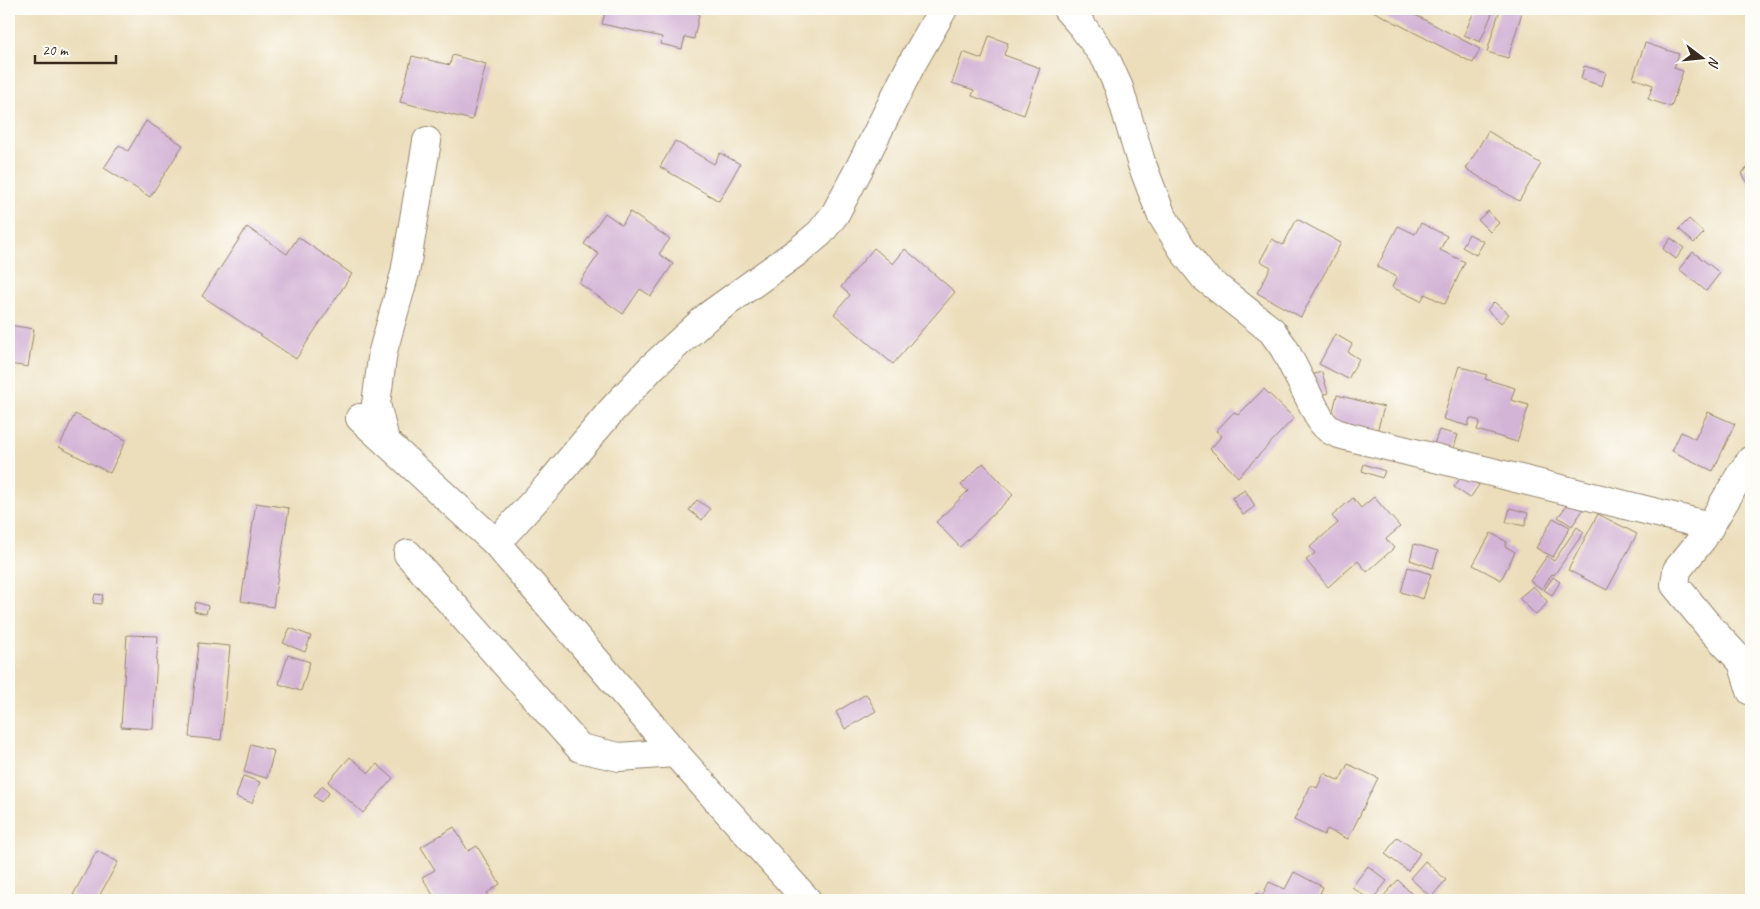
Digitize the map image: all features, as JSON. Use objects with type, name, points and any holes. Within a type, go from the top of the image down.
[{"type":"street","points":[[496,543],[651,368],[708,316],[801,249],[820,233],[835,214],[911,65],[944,9]]},
{"type":"street","points":[[1067,9],[1106,59],[1119,88],[1141,162],[1161,214],[1185,253],[1204,277],[1275,336],[1284,348],[1326,428],[1331,432],[1346,436],[1710,526]]},
{"type":"street","points":[[385,440],[376,404],[383,351],[405,273],[427,141]]},
{"type":"street","points":[[360,418],[496,543],[675,753],[807,900]]},
{"type":"street","points":[[1751,460],[1703,538],[1677,570],[1675,585],[1742,662],[1751,691]]},
{"type":"street","points":[[408,554],[580,748],[619,757],[675,753]]},
{"type":"building","points":[[606,9],[700,9],[694,39],[685,37],[682,49],[661,44],[662,37],[602,24]]},
{"type":"building","points":[[1369,9],[1404,9],[1480,49],[1473,63]]},
{"type":"building","points":[[1475,9],[1494,9],[1480,42],[1464,35]]},
{"type":"building","points":[[1500,9],[1523,9],[1508,58],[1487,52]]},
{"type":"building","points":[[989,36],[1008,43],[1004,55],[1040,68],[1024,115],[972,96],[974,90],[952,83],[963,52],[982,59]]},
{"type":"building","points":[[1645,43],[1679,54],[1674,68],[1683,71],[1671,107],[1648,99],[1653,85],[1633,78]]},
{"type":"building","points":[[452,55],[486,64],[472,120],[400,102],[412,56],[450,65]]},
{"type":"building","points":[[1584,66],[1606,72],[1602,86],[1581,79]]},
{"type":"building","points":[[146,121],[183,145],[150,197],[104,168],[119,145],[128,151]]},
{"type":"building","points":[[1488,131],[1541,164],[1519,201],[1466,169]]},
{"type":"building","points":[[675,141],[714,164],[720,153],[740,164],[719,201],[660,167]]},
{"type":"building","points":[[1751,165],[1751,187],[1741,173]]},
{"type":"building","points":[[1488,211],[1499,223],[1490,232],[1478,220]]},
{"type":"building","points":[[630,212],[670,239],[659,254],[673,264],[651,296],[640,289],[623,314],[579,283],[599,254],[584,244],[605,213],[622,225]]},
{"type":"building","points":[[1297,219],[1341,243],[1301,317],[1257,293],[1271,267],[1260,261],[1272,239],[1283,245]]},
{"type":"building","points":[[1689,219],[1704,233],[1694,243],[1679,229]]},
{"type":"building","points":[[1421,223],[1447,236],[1440,250],[1465,262],[1445,304],[1425,294],[1421,301],[1392,287],[1397,277],[1377,267],[1398,226],[1415,234]]},
{"type":"building","points":[[247,227],[287,254],[298,237],[352,274],[296,359],[202,296]]},
{"type":"building","points":[[1469,234],[1484,242],[1476,255],[1462,247]]},
{"type":"building","points":[[1671,238],[1684,248],[1676,259],[1663,249]]},
{"type":"building","points":[[874,248],[893,264],[905,249],[955,292],[893,364],[834,314],[850,295],[841,287]]},
{"type":"building","points":[[1693,252],[1720,273],[1706,291],[1679,269]]},
{"type":"building","points":[[1494,302],[1509,314],[1501,323],[1487,310]]},
{"type":"building","points":[[9,325],[34,329],[28,367],[9,364]]},
{"type":"building","points":[[1335,334],[1352,344],[1348,352],[1359,359],[1348,379],[1319,364]]},
{"type":"building","points":[[1459,366],[1487,375],[1485,379],[1515,388],[1511,400],[1529,405],[1517,442],[1477,430],[1480,421],[1470,418],[1468,426],[1443,419]]},
{"type":"building","points":[[1322,372],[1328,393],[1313,397],[1307,376]]},
{"type":"building","points":[[1264,389],[1294,418],[1238,477],[1210,449],[1222,436],[1216,431],[1234,412],[1238,415]]},
{"type":"building","points":[[1337,395],[1384,407],[1376,435],[1330,423]]},
{"type":"building","points":[[1708,412],[1735,424],[1713,471],[1672,451],[1681,432],[1695,439]]},
{"type":"building","points":[[75,414],[126,440],[110,473],[59,447]]},
{"type":"building","points":[[1439,430],[1458,435],[1453,450],[1434,444]]},
{"type":"building","points":[[983,463],[1013,495],[960,547],[936,522],[968,491],[961,485]]},
{"type":"building","points":[[1364,464],[1385,471],[1382,478],[1362,471]]},
{"type":"building","points":[[1463,474],[1479,485],[1470,498],[1454,487]]},
{"type":"building","points":[[1245,490],[1255,506],[1243,515],[1232,498]]},
{"type":"building","points":[[1374,497],[1400,527],[1386,539],[1394,548],[1367,572],[1358,561],[1328,587],[1306,560],[1315,553],[1310,547],[1338,523],[1332,516],[1353,498],[1361,508]]},
{"type":"building","points":[[697,500],[710,509],[702,520],[689,510]]},
{"type":"building","points":[[1570,501],[1583,510],[1572,526],[1558,517]]},
{"type":"building","points":[[256,503],[289,508],[273,607],[241,601]]},
{"type":"building","points":[[1510,508],[1528,513],[1525,526],[1506,522]]},
{"type":"building","points":[[1598,514],[1637,534],[1607,590],[1568,570]]},
{"type":"building","points":[[1553,518],[1570,527],[1553,557],[1536,548]]},
{"type":"building","points":[[1577,527],[1584,532],[1542,589],[1530,581],[1547,556],[1554,561]]},
{"type":"building","points":[[1491,533],[1507,542],[1505,546],[1515,552],[1501,580],[1473,565]]},
{"type":"building","points":[[1414,544],[1438,551],[1433,568],[1410,560]]},
{"type":"building","points":[[1408,567],[1431,574],[1423,599],[1401,592]]},
{"type":"building","points":[[1553,577],[1560,582],[1552,595],[1544,590]]},
{"type":"building","points":[[1533,586],[1548,602],[1536,615],[1519,598]]},
{"type":"building","points":[[95,594],[103,595],[101,604],[93,603]]},
{"type":"building","points":[[196,602],[208,606],[206,614],[194,611]]},
{"type":"building","points":[[290,628],[311,636],[305,652],[283,643]]},
{"type":"building","points":[[127,635],[158,636],[153,729],[121,727]]},
{"type":"building","points":[[199,643],[230,646],[221,740],[189,737]]},
{"type":"building","points":[[288,655],[310,662],[301,691],[279,684]]},
{"type":"building","points":[[866,694],[876,711],[845,729],[836,712]]},
{"type":"building","points":[[251,744],[274,751],[267,778],[244,772]]},
{"type":"building","points":[[350,757],[369,773],[377,764],[393,778],[363,813],[328,782]]},
{"type":"building","points":[[1348,764],[1378,778],[1348,839],[1327,829],[1324,835],[1294,820],[1311,785],[1317,788],[1324,773],[1339,781]]},
{"type":"building","points":[[243,776],[260,782],[252,803],[236,797]]},
{"type":"building","points":[[322,786],[329,793],[321,802],[314,796]]},
{"type":"building","points":[[454,827],[468,851],[477,846],[500,884],[487,893],[491,900],[436,900],[422,877],[435,870],[421,847]]},
{"type":"building","points":[[1397,837],[1420,853],[1408,871],[1385,854]]},
{"type":"building","points":[[97,851],[118,862],[97,900],[83,900],[73,895]]},
{"type":"building","points":[[1425,861],[1446,880],[1431,897],[1410,878]]},
{"type":"building","points":[[1368,866],[1387,881],[1372,900],[1352,887]]},
{"type":"building","points":[[1294,872],[1323,887],[1317,900],[1253,900],[1257,893],[1262,896],[1269,882],[1285,889]]},
{"type":"building","points":[[1398,880],[1418,900],[1380,900]]}]
